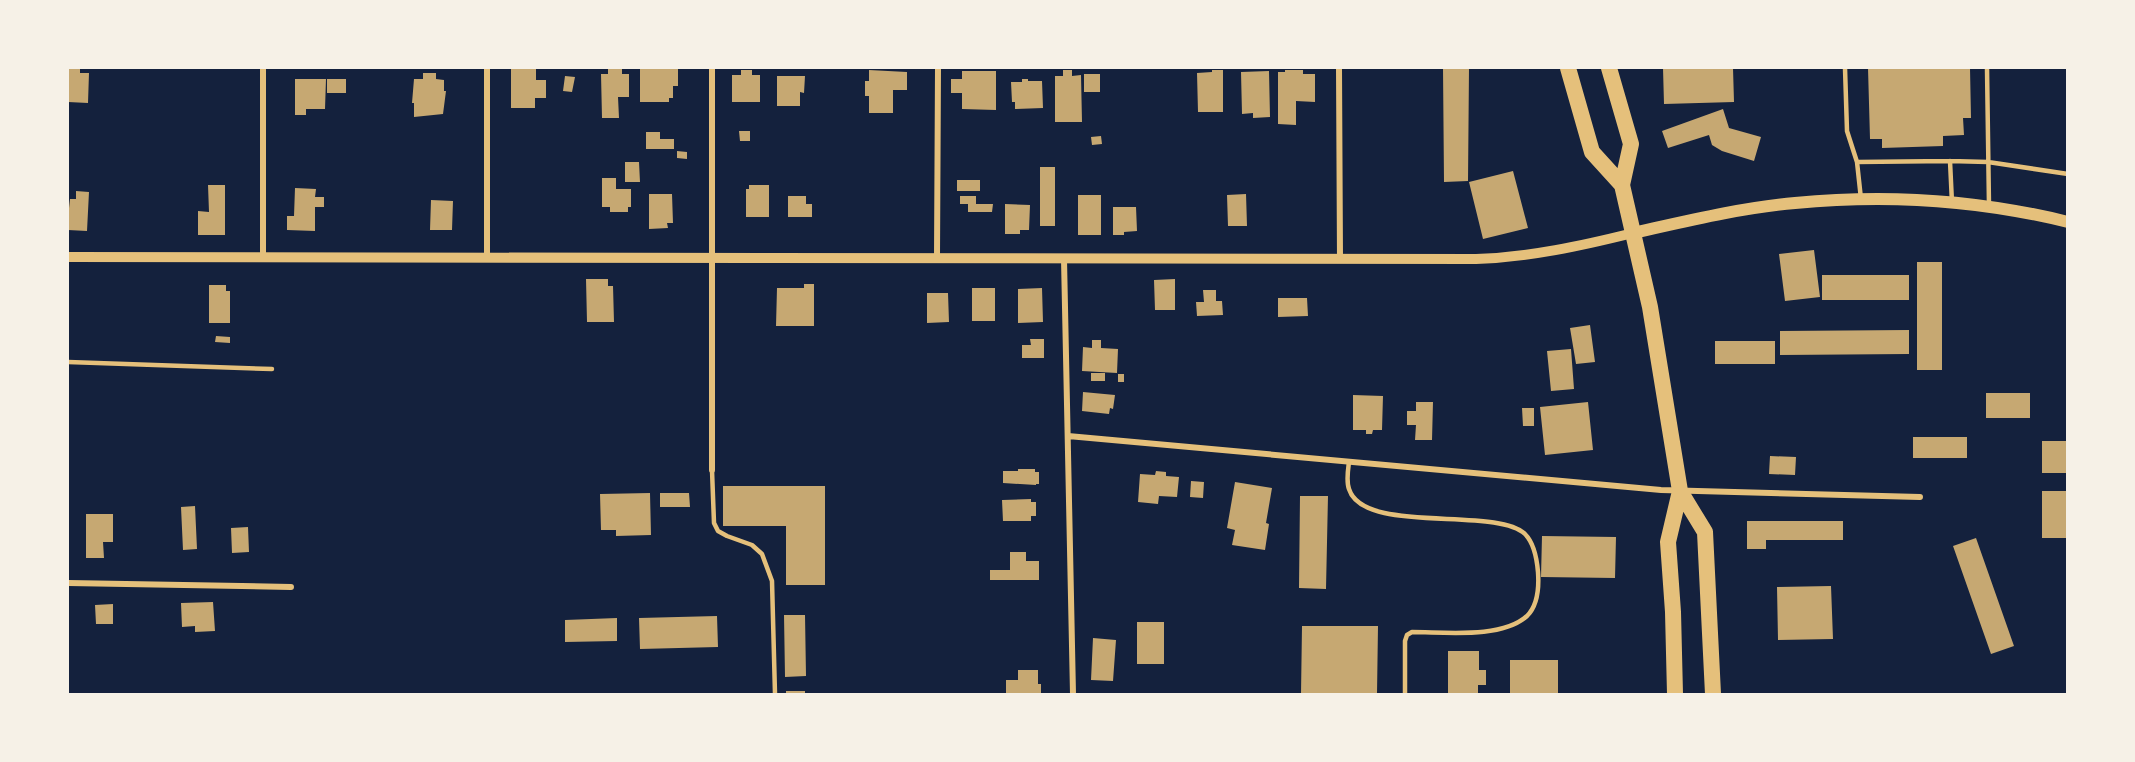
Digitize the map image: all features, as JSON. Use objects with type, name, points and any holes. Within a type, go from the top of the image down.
[{"type":"highway","points":[[1568,68],[1592,152],[1622,185]]},
{"type":"highway","points":[[1609,68],[1631,144],[1622,185],[1654,329],[1680,491],[1705,532],[1713,694]]},
{"type":"highway","points":[[1675,694],[1668,542],[1680,491]]},
{"type":"main road","points":[[1633,233],[1744,210],[1795,203],[1861,199],[1899,199],[1989,207],[2067,222]]},
{"type":"street","points":[[263,68],[263,257]]},
{"type":"street","points":[[487,68],[487,258]]},
{"type":"street","points":[[712,68],[712,470]]},
{"type":"street","points":[[936,258],[938,68]]},
{"type":"street","points":[[1340,68],[1340,259]]},
{"type":"street","points":[[68,257],[1476,259],[1524,256],[1586,245],[1633,233]]},
{"type":"street","points":[[1064,259],[1073,694]]},
{"type":"street","points":[[1068,436],[1680,491],[1920,497]]},
{"type":"street","points":[[68,583],[291,586]]},
{"type":"lane","points":[[1845,68],[1847,131],[1857,162],[1861,199]]},
{"type":"lane","points":[[1987,68],[1989,207]]},
{"type":"lane","points":[[1857,162],[1950,160],[1988,162],[2067,174]]},
{"type":"lane","points":[[1950,160],[1952,203]]},
{"type":"lane","points":[[68,362],[272,369]]},
{"type":"lane","points":[[1349,462],[1349,489],[1353,498],[1361,504],[1404,516],[1486,522],[1515,527],[1530,540],[1536,560],[1538,588],[1535,603],[1531,612],[1514,625],[1494,631],[1412,632],[1407,635],[1405,694]]},
{"type":"lane","points":[[712,470],[714,523],[718,531],[752,545],[762,554],[772,581],[775,694]]},
{"type":"building","points":[[69,68],[80,68],[80,73],[89,73],[88,103],[68,102]]},
{"type":"building","points":[[511,68],[536,68],[536,80],[546,80],[546,98],[535,98],[535,108],[511,108]]},
{"type":"building","points":[[1443,68],[1469,68],[1468,181],[1444,182]]},
{"type":"building","points":[[1663,68],[1733,68],[1734,102],[1664,104]]},
{"type":"building","points":[[1868,68],[1970,68],[1971,118],[1963,118],[1964,135],[1943,136],[1943,146],[1882,148],[1882,139],[1870,139]]},
{"type":"building","points":[[608,69],[622,69],[622,74],[629,74],[629,97],[618,97],[619,118],[602,118],[601,74],[608,74]]},
{"type":"building","points":[[640,69],[678,69],[678,86],[673,86],[673,98],[669,98],[669,102],[640,102]]},
{"type":"building","points":[[741,70],[752,70],[752,75],[760,75],[760,102],[732,102],[732,75],[741,75]]},
{"type":"building","points":[[869,70],[907,72],[907,90],[893,90],[893,113],[869,113],[869,96],[865,96],[865,81],[869,81]]},
{"type":"building","points":[[1063,70],[1072,70],[1072,76],[1081,75],[1082,122],[1055,122],[1055,76],[1063,76]]},
{"type":"building","points":[[1212,70],[1223,70],[1223,112],[1198,112],[1197,73],[1212,72]]},
{"type":"building","points":[[1285,70],[1303,70],[1303,74],[1315,74],[1315,102],[1296,101],[1296,125],[1278,124],[1278,72],[1285,72]]},
{"type":"building","points":[[962,71],[996,71],[996,110],[962,109],[962,93],[951,93],[951,79],[962,79]]},
{"type":"building","points":[[1269,71],[1270,117],[1253,118],[1253,113],[1242,114],[1241,72]]},
{"type":"building","points":[[423,73],[436,73],[436,79],[444,80],[444,91],[446,91],[443,114],[414,117],[414,103],[412,103],[414,79],[423,79]]},
{"type":"building","points":[[1084,74],[1100,74],[1100,92],[1084,92]]},
{"type":"building","points":[[565,76],[575,77],[572,92],[563,91]]},
{"type":"building","points":[[777,76],[805,76],[804,93],[800,92],[800,106],[777,106]]},
{"type":"building","points":[[295,79],[326,79],[325,109],[306,109],[306,115],[295,115]]},
{"type":"building","points":[[327,79],[346,79],[346,93],[327,93]]},
{"type":"building","points":[[1022,79],[1042,81],[1043,108],[1015,109],[1015,102],[1012,102],[1011,82],[1022,82]]},
{"type":"building","points":[[1723,109],[1729,128],[1761,137],[1754,161],[1722,151],[1712,145],[1709,135],[1668,148],[1662,131]]},
{"type":"building","points":[[739,131],[750,131],[750,141],[740,141]]},
{"type":"building","points":[[646,132],[660,132],[660,139],[674,139],[674,149],[646,149]]},
{"type":"building","points":[[1101,136],[1102,144],[1092,145],[1091,137]]},
{"type":"building","points":[[677,151],[687,152],[687,159],[677,158]]},
{"type":"building","points":[[625,162],[639,162],[640,182],[625,182]]},
{"type":"building","points":[[1040,167],[1055,167],[1055,226],[1040,226]]},
{"type":"building","points":[[1513,171],[1528,228],[1483,239],[1469,182]]},
{"type":"building","points":[[602,178],[616,178],[616,189],[631,189],[631,207],[628,207],[628,212],[610,212],[610,207],[602,207]]},
{"type":"building","points":[[957,180],[980,180],[980,191],[957,191]]},
{"type":"building","points":[[208,185],[225,185],[225,235],[198,235],[198,211],[209,212]]},
{"type":"building","points":[[749,185],[769,185],[769,217],[746,217],[746,189],[749,189]]},
{"type":"building","points":[[295,188],[316,189],[315,197],[324,197],[324,207],[315,207],[315,231],[287,230],[287,216],[294,216]]},
{"type":"building","points":[[76,191],[89,192],[87,231],[68,230],[68,208],[70,199],[76,199]]},
{"type":"building","points":[[649,194],[672,194],[673,223],[667,223],[668,228],[649,229]]},
{"type":"building","points":[[1246,194],[1247,226],[1228,226],[1227,195]]},
{"type":"building","points":[[1078,195],[1101,195],[1101,235],[1078,235]]},
{"type":"building","points":[[788,196],[806,196],[806,204],[812,204],[812,217],[788,217]]},
{"type":"building","points":[[960,196],[976,196],[976,204],[993,204],[992,212],[968,212],[968,204],[960,204]]},
{"type":"building","points":[[431,200],[453,201],[452,230],[430,230]]},
{"type":"building","points":[[1005,204],[1030,205],[1029,230],[1020,230],[1020,234],[1005,234]]},
{"type":"building","points":[[1113,207],[1136,207],[1137,231],[1124,232],[1124,235],[1113,235]]},
{"type":"building","points":[[1814,250],[1820,297],[1785,301],[1779,254]]},
{"type":"building","points":[[1917,262],[1942,262],[1942,370],[1917,370]]},
{"type":"building","points":[[1822,275],[1909,275],[1909,300],[1822,300]]},
{"type":"building","points":[[586,279],[608,279],[608,286],[613,286],[614,322],[587,322]]},
{"type":"building","points":[[1175,279],[1175,310],[1155,310],[1154,280]]},
{"type":"building","points":[[804,284],[814,284],[814,326],[776,326],[777,288],[804,288]]},
{"type":"building","points":[[209,285],[226,285],[226,291],[230,291],[230,323],[209,323]]},
{"type":"building","points":[[972,288],[995,288],[995,321],[972,321]]},
{"type":"building","points":[[1042,288],[1043,322],[1018,323],[1018,289]]},
{"type":"building","points":[[1203,290],[1216,290],[1216,301],[1222,301],[1223,315],[1197,316],[1196,302],[1204,302]]},
{"type":"building","points":[[927,293],[948,293],[949,322],[927,323]]},
{"type":"building","points":[[1278,298],[1307,298],[1308,316],[1278,317]]},
{"type":"building","points":[[1590,325],[1595,362],[1576,364],[1570,328]]},
{"type":"building","points":[[1909,330],[1909,354],[1780,355],[1780,331]]},
{"type":"building","points":[[216,336],[230,337],[230,343],[215,342]]},
{"type":"building","points":[[1030,339],[1044,339],[1044,358],[1022,358],[1022,345],[1031,345]]},
{"type":"building","points":[[1092,340],[1101,340],[1101,348],[1118,349],[1117,373],[1082,371],[1083,347],[1092,348]]},
{"type":"building","points":[[1715,341],[1775,341],[1775,364],[1715,364]]},
{"type":"building","points":[[1571,349],[1574,389],[1551,391],[1547,351]]},
{"type":"building","points":[[1091,373],[1105,373],[1105,381],[1091,381]]},
{"type":"building","points":[[1118,374],[1124,374],[1124,382],[1118,382]]},
{"type":"building","points":[[1083,392],[1115,395],[1113,409],[1110,408],[1109,414],[1082,411]]},
{"type":"building","points":[[1986,393],[2030,393],[2030,418],[1986,418]]},
{"type":"building","points":[[1353,395],[1383,396],[1382,430],[1373,430],[1372,434],[1366,434],[1366,430],[1353,430]]},
{"type":"building","points":[[1416,402],[1433,402],[1432,440],[1415,440],[1416,425],[1407,425],[1407,411],[1416,411]]},
{"type":"building","points":[[1588,402],[1593,450],[1545,455],[1540,407]]},
{"type":"building","points":[[1522,408],[1534,408],[1534,426],[1523,426]]},
{"type":"building","points":[[1913,437],[1967,437],[1967,458],[1913,458]]},
{"type":"building","points":[[2042,441],[2068,441],[2068,473],[2042,473]]},
{"type":"building","points":[[1770,456],[1796,457],[1795,475],[1769,474]]},
{"type":"building","points":[[1018,469],[1035,469],[1035,472],[1039,472],[1039,484],[1003,483],[1003,471],[1018,471]]},
{"type":"building","points":[[1156,471],[1166,472],[1166,476],[1179,477],[1177,497],[1159,496],[1158,504],[1138,502],[1140,474],[1155,475]]},
{"type":"building","points":[[1191,481],[1204,482],[1203,498],[1190,497]]},
{"type":"building","points":[[1235,482],[1272,488],[1266,523],[1269,524],[1265,550],[1232,545],[1235,530],[1227,528]]},
{"type":"building","points":[[723,486],[825,486],[825,585],[786,585],[786,526],[723,526]]},
{"type":"building","points":[[2042,491],[2068,491],[2068,538],[2042,538]]},
{"type":"building","points":[[650,493],[651,535],[616,536],[616,530],[601,530],[600,494]]},
{"type":"building","points":[[660,493],[689,493],[690,507],[660,507]]},
{"type":"building","points":[[1300,496],[1328,496],[1326,589],[1299,588]]},
{"type":"building","points":[[1031,499],[1031,502],[1036,502],[1036,516],[1031,516],[1031,521],[1003,521],[1002,500]]},
{"type":"building","points":[[195,506],[197,549],[183,550],[181,507]]},
{"type":"building","points":[[86,514],[113,514],[113,542],[103,542],[104,558],[86,558]]},
{"type":"building","points":[[1747,521],[1843,521],[1843,540],[1766,540],[1766,549],[1747,549]]},
{"type":"building","points":[[248,527],[249,552],[232,553],[231,528]]},
{"type":"building","points":[[1542,536],[1616,537],[1615,578],[1541,577]]},
{"type":"building","points":[[1976,538],[2014,646],[1991,654],[1953,546]]},
{"type":"building","points":[[1010,552],[1026,552],[1026,561],[1039,561],[1039,580],[990,580],[990,570],[1010,570]]},
{"type":"building","points":[[1831,586],[1833,639],[1778,640],[1777,587]]},
{"type":"building","points":[[213,602],[215,631],[195,632],[195,626],[182,627],[181,603]]},
{"type":"building","points":[[113,604],[113,624],[96,624],[95,605]]},
{"type":"building","points":[[784,615],[805,615],[806,676],[785,677]]},
{"type":"building","points":[[717,616],[718,647],[640,649],[639,618]]},
{"type":"building","points":[[617,618],[617,641],[565,642],[565,620]]},
{"type":"building","points":[[1137,622],[1164,622],[1164,664],[1137,664]]},
{"type":"building","points":[[1302,626],[1378,626],[1377,694],[1301,694]]},
{"type":"building","points":[[1093,638],[1116,640],[1113,681],[1091,680]]},
{"type":"building","points":[[1448,651],[1479,651],[1479,670],[1486,670],[1486,685],[1478,685],[1478,694],[1448,694]]},
{"type":"building","points":[[1510,660],[1558,660],[1558,694],[1510,694]]},
{"type":"building","points":[[1018,670],[1038,670],[1041,694],[1006,694],[1006,680],[1018,680]]},
{"type":"building","points":[[786,691],[805,691],[805,694],[786,694]]}]
